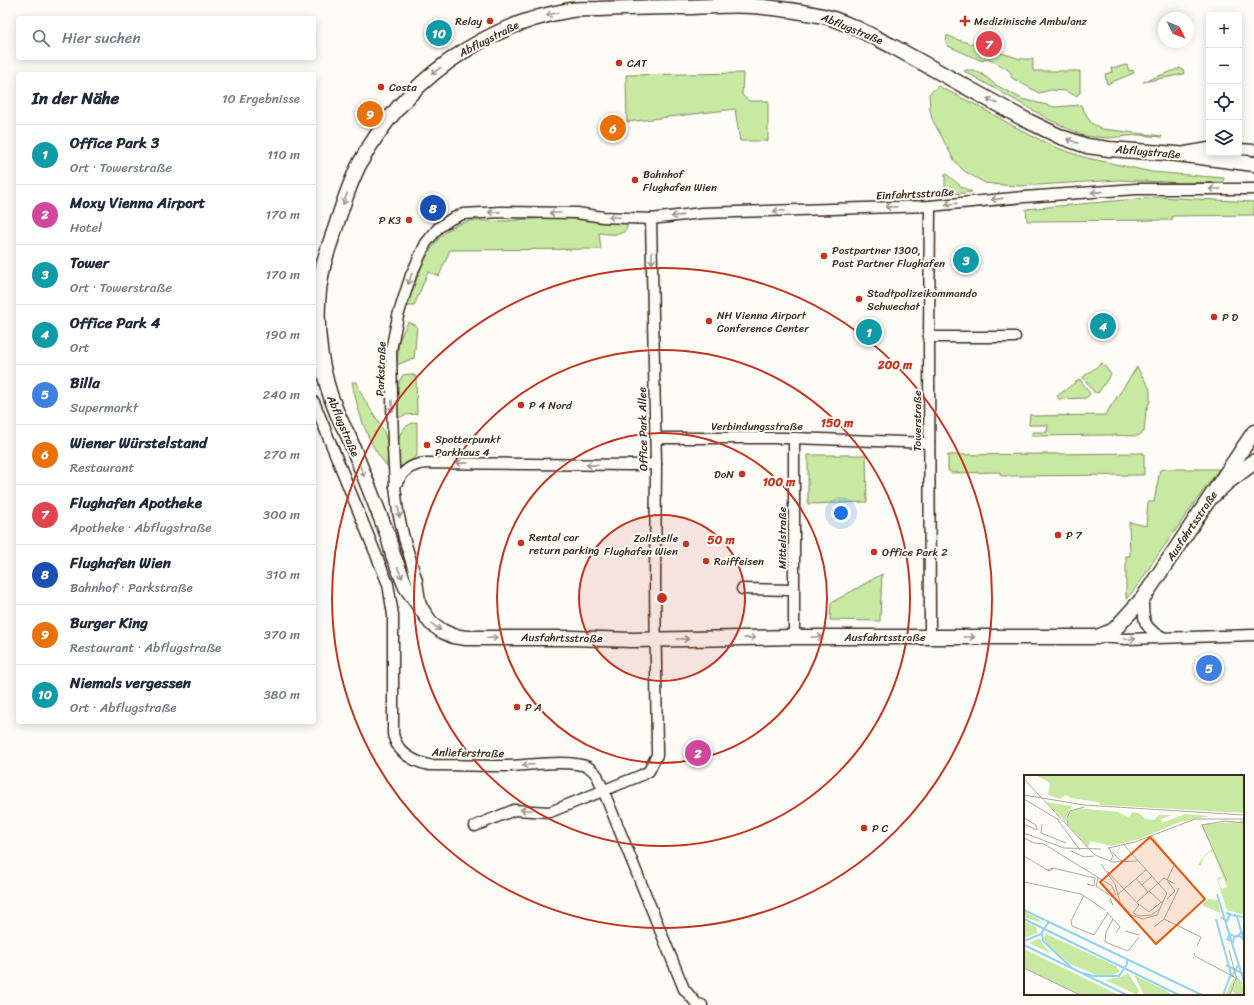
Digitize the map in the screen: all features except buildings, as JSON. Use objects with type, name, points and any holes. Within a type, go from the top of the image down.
[{"type":"main road","points":[[1213,495],[1227,482],[1254,462]]},
{"type":"street","name":"Abflugstraße","points":[[422,612],[406,587],[348,435],[339,420],[331,398],[321,358],[318,318],[320,282],[332,238],[350,185],[360,163],[388,120],[402,103],[431,74],[453,58],[481,41],[524,22],[574,10],[752,6],[825,16],[892,46],[1026,120],[1061,137],[1087,146],[1177,154],[1254,164]]},
{"type":"street","points":[[1177,154],[1206,149]]},
{"type":"street","points":[[1242,149],[1254,150]]},
{"type":"street","name":"Einfahrtsstraße","points":[[577,213],[603,217],[651,219],[702,213],[930,206],[1024,197],[1136,189],[1254,189]]},
{"type":"street","name":"Towerstraße","points":[[930,206],[930,637]]},
{"type":"street","name":"Parkstraße","points":[[422,612],[417,581],[398,512],[392,447],[391,350],[398,316],[411,275],[426,243],[438,228],[451,219],[463,214],[501,212],[577,213]]},
{"type":"street","name":"Office Park Allee","points":[[475,826],[514,810],[550,812],[649,771],[657,755],[656,438],[651,219]]},
{"type":"street","points":[[929,337],[1015,337]]},
{"type":"street","name":"Anlieferstraße","points":[[316,407],[388,584],[393,615],[393,734],[400,750],[417,762],[429,765],[497,766],[559,763],[577,764],[588,767],[597,775],[604,790],[684,989],[697,1004],[702,1005]]},
{"type":"street","name":"Ausfahrtsstraße","points":[[422,612],[431,624],[442,632],[453,636],[466,638],[572,638],[632,640],[794,637],[1097,637],[1114,630],[1143,598],[1254,432]]},
{"type":"street","name":"Verbindungsstraße","points":[[656,438],[794,438],[929,443]]},
{"type":"street","name":"Mittelstraße","points":[[794,438],[794,637]]},
{"type":"street","points":[[395,486],[400,476],[406,470],[415,464],[426,463],[656,464]]},
{"type":"street","points":[[742,589],[794,590]]},
{"type":"street","points":[[1143,598],[1145,625],[1154,634],[1163,637]]},
{"type":"street","points":[[1097,637],[1126,639],[1254,635]]},
{"type":"green space","points":[[947,35],[955,39],[1021,59],[1033,59],[1033,71],[1080,71],[1080,93],[1076,96],[1065,91],[1051,90],[1039,93],[1012,78],[1010,71],[988,58],[982,61],[948,46],[946,42]]},
{"type":"green space","points":[[1127,65],[1129,71],[1133,70],[1134,73],[1107,84],[1105,74],[1112,72],[1111,68]]},
{"type":"green space","points":[[1180,68],[1183,70],[1184,74],[1143,82]]},
{"type":"green space","points":[[973,70],[982,74],[996,85],[1022,99],[1055,107],[1081,105],[1091,123],[1102,129],[1162,137],[1138,135],[1108,138],[1084,136],[1050,120],[964,71]]},
{"type":"green space","points":[[743,73],[742,95],[749,101],[768,101],[768,141],[740,141],[735,109],[627,122],[626,75]]},
{"type":"green space","points":[[938,86],[1030,135],[1055,147],[1083,157],[1152,172],[1224,178],[1223,182],[1185,183],[1118,180],[1021,186],[985,183],[964,171],[954,160],[932,119],[929,94]]},
{"type":"green space","points":[[945,173],[962,187],[972,192],[945,195]]},
{"type":"green space","points":[[1158,197],[1254,202],[1254,215],[1172,216],[1172,220],[1027,221],[1026,209]]},
{"type":"green space","points":[[582,218],[618,223],[627,222],[627,227],[625,231],[618,234],[599,233],[601,249],[450,250],[439,276],[428,272],[414,306],[407,306],[427,256],[443,234],[454,226],[475,221]]},
{"type":"green space","points":[[408,322],[417,326],[414,359],[397,365],[399,340]]},
{"type":"green space","points":[[1102,363],[1111,374],[1098,393],[1094,392],[1083,377]]},
{"type":"green space","points":[[1137,367],[1150,389],[1150,401],[1146,411],[1144,432],[1138,436],[1032,436],[1032,432],[1047,432],[1048,425],[1029,425],[1030,414],[1033,416],[1105,415]]},
{"type":"green space","points":[[409,374],[416,376],[417,414],[405,415],[398,418],[398,385],[403,375]]},
{"type":"green space","points":[[1080,379],[1090,394],[1086,398],[1059,399],[1057,396]]},
{"type":"green space","points":[[352,382],[357,382],[359,390],[383,430],[388,452],[387,466],[374,447],[364,427]]},
{"type":"green space","points":[[417,422],[417,456],[399,468],[398,447],[400,434],[409,424]]},
{"type":"green space","points":[[1144,453],[1144,475],[1001,476],[1000,472],[951,473],[948,470],[948,455]]},
{"type":"green space","points":[[808,455],[866,455],[867,502],[808,504]]},
{"type":"green space","points":[[1219,469],[1138,585],[1126,599],[1126,556],[1130,556],[1129,522],[1146,526],[1148,502],[1154,502],[1160,470]]},
{"type":"green space","points":[[882,574],[880,621],[830,620],[831,603]]},
{"type":"place","name":"Relay","points":[[490,21]]},
{"type":"place","name":"Medizinische Ambulanz","points":[[965,21]]},
{"type":"place","name":"Niemals vergessen","points":[[439,33]]},
{"type":"place","name":"Flughafen Apotheke","points":[[989,44]]},
{"type":"place","name":"CAT","points":[[619,63]]},
{"type":"place","name":"Costa","points":[[381,87]]},
{"type":"place","name":"Burger King","points":[[370,114]]},
{"type":"place","name":"Wiener Würstelstand","points":[[613,128]]},
{"type":"place","name":"Bahnhof Flughafen Wien","points":[[635,180]]},
{"type":"place","name":"Flughafen Wien","points":[[433,208]]},
{"type":"place","name":"P K3","points":[[409,220]]},
{"type":"place","name":"Postpartner 1300, Post Partner Flughafen","points":[[824,256]]},
{"type":"place","name":"Tower","points":[[966,260]]},
{"type":"place","name":"Stadtpolizeikommando Schwechat","points":[[859,299]]},
{"type":"place","name":"P D","points":[[1214,317]]},
{"type":"place","name":"NH Vienna Airport Conference Center","points":[[709,321]]},
{"type":"place","name":"Office Park 4","points":[[1103,326]]},
{"type":"place","name":"Office Park 3","points":[[869,332]]},
{"type":"place","name":"P 4 Nord","points":[[521,405]]},
{"type":"place","name":"Spotterpunkt Parkhaus 4","points":[[427,445]]},
{"type":"place","name":"DoN","points":[[742,474]]},
{"type":"place","name":"P 7","points":[[1058,535]]},
{"type":"place","name":"Rental car return parking","points":[[521,543]]},
{"type":"place","name":"Zollstelle Flughafen Wien","points":[[686,544]]},
{"type":"place","name":"Office Park 2","points":[[874,552]]},
{"type":"place","name":"Raiffeisen","points":[[706,561]]},
{"type":"place","name":"Billa","points":[[1209,668]]},
{"type":"place","name":"P A","points":[[517,707]]},
{"type":"place","name":"Moxy Vienna Airport","points":[[698,753]]},
{"type":"place","name":"P C","points":[[864,828]]}]
